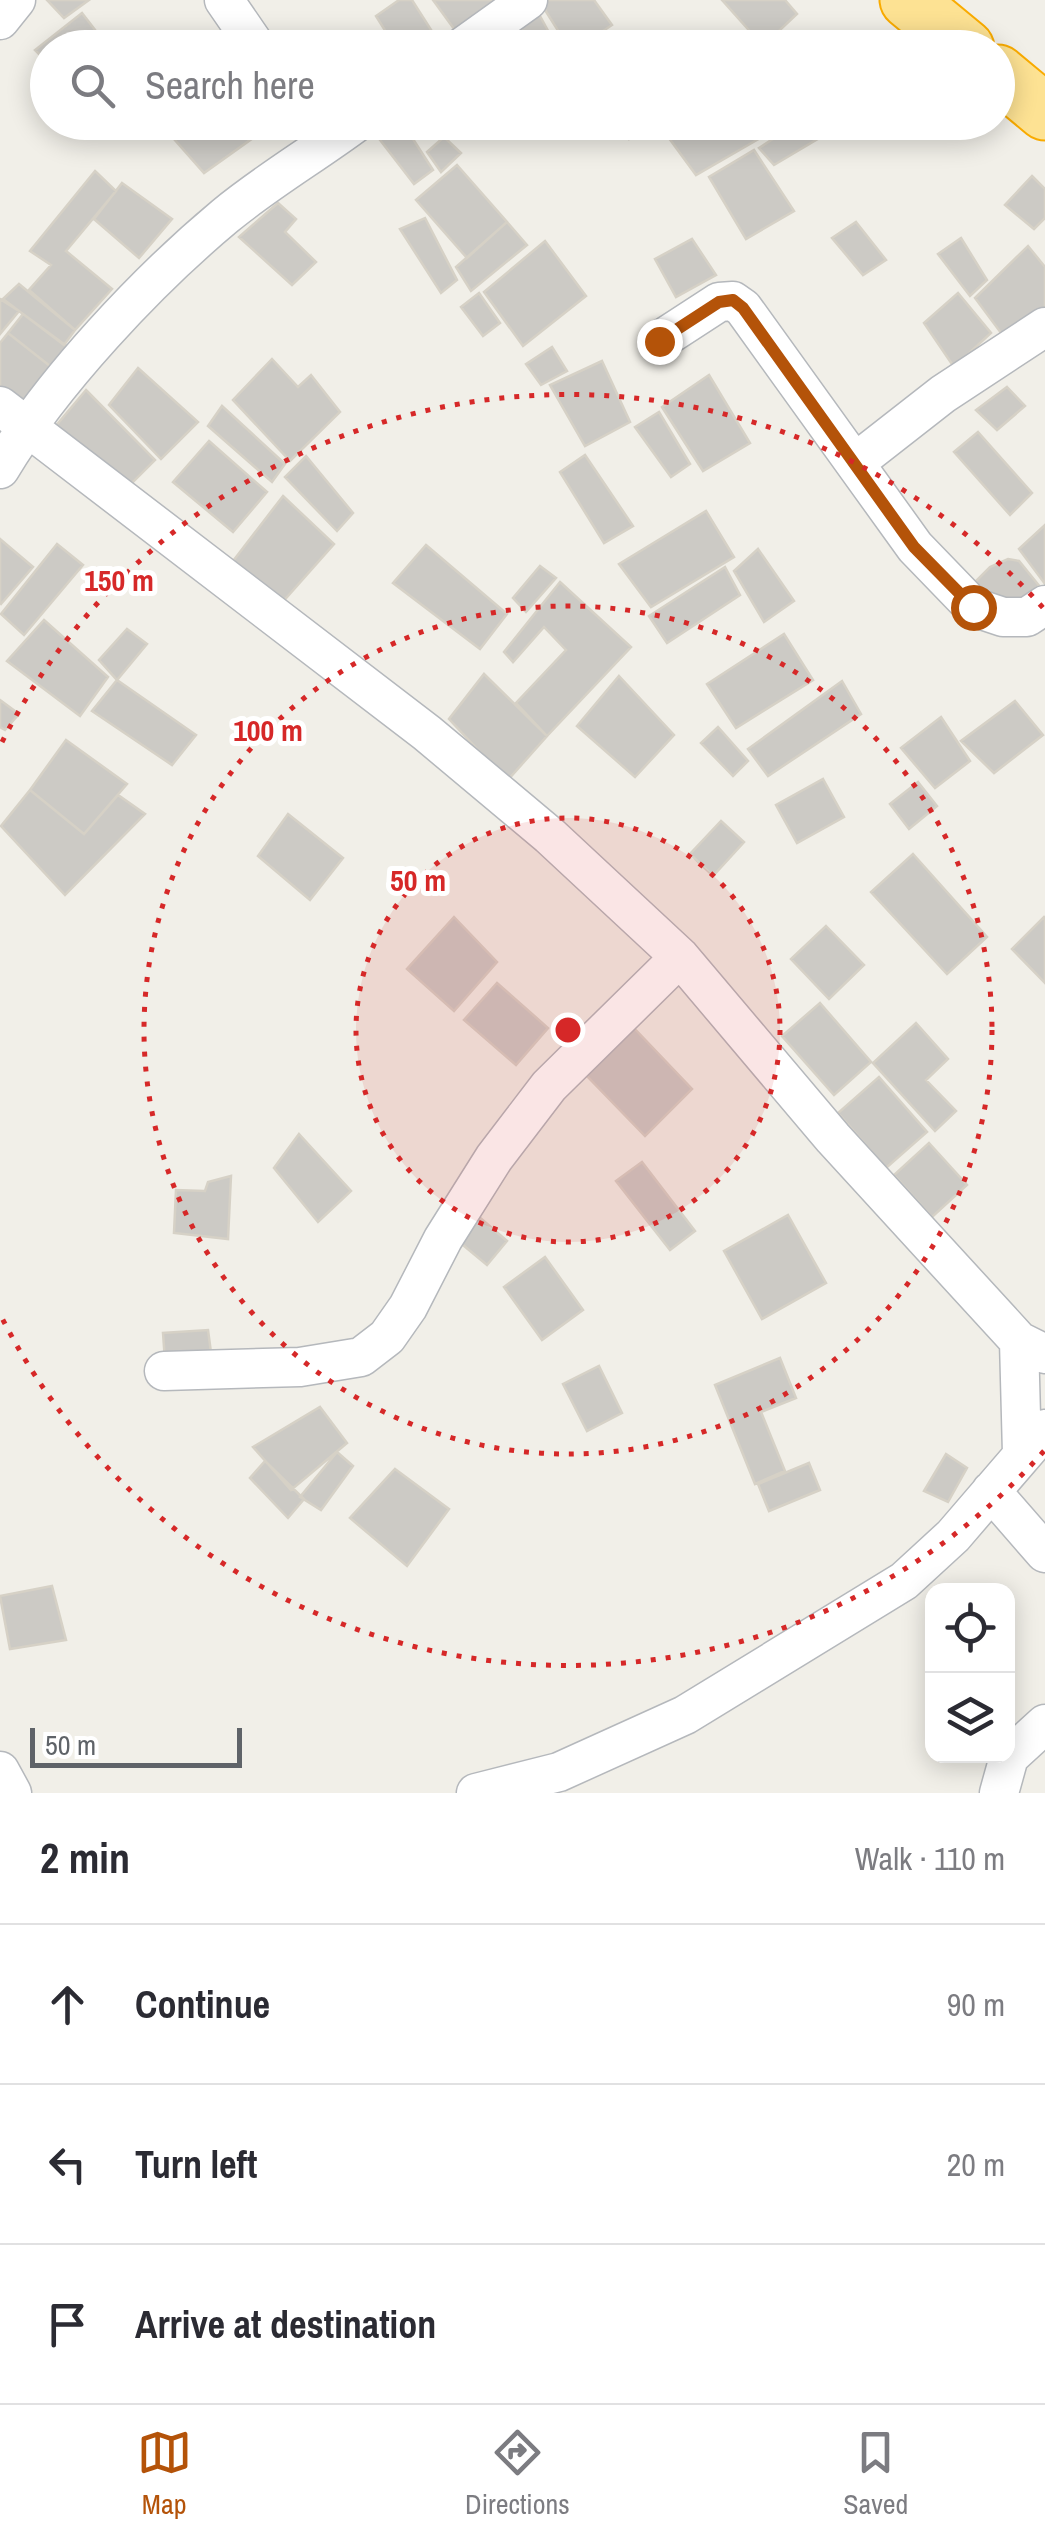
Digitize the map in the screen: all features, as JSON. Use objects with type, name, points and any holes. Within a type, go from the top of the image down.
[{"type":"highway","points":[[908,0],[944,30]]},
{"type":"highway","points":[[1015,87],[1045,112]]},
{"type":"street","points":[[0,20],[16,0]]},
{"type":"street","points":[[224,0],[245,30]]},
{"type":"street","points":[[486,30],[528,0]]},
{"type":"street","points":[[0,468],[13,415],[310,140]]},
{"type":"street","points":[[659,341],[719,302],[733,300],[743,308],[856,462],[914,547],[973,607],[1002,618],[1027,617],[1045,605]]},
{"type":"street","points":[[856,462],[943,394],[1045,327]]},
{"type":"street","points":[[13,415],[427,734],[550,836],[680,958],[833,1138],[1032,1348],[1034,1442],[953,1536],[904,1581],[685,1716],[559,1772],[476,1793]]},
{"type":"street","points":[[164,1371],[330,1362],[360,1357],[387,1337],[494,1158],[549,1086],[680,958]]},
{"type":"street","points":[[991,1491],[1045,1553]]},
{"type":"street","points":[[999,1793],[1009,1757],[1045,1724]]},
{"type":"street","points":[[0,1771],[12,1793]]},
{"type":"building","points":[[47,0],[89,0],[64,18]]},
{"type":"building","points":[[399,0],[412,0],[431,30],[385,30],[376,16]]},
{"type":"building","points":[[433,0],[492,0],[496,5],[461,30],[455,30]]},
{"type":"building","points":[[594,0],[612,25],[605,30],[558,30],[540,2]]},
{"type":"building","points":[[722,0],[785,0],[797,14],[780,30],[749,30]]},
{"type":"building","points":[[534,5],[548,30],[521,30],[514,19]]},
{"type":"building","points":[[82,13],[95,30],[60,30]]},
{"type":"building","points":[[175,140],[250,140],[204,173]]},
{"type":"building","points":[[380,140],[414,140],[433,170],[414,184]]},
{"type":"building","points":[[441,140],[447,140],[461,153],[441,172],[427,152]]},
{"type":"building","points":[[670,140],[757,140],[696,175]]},
{"type":"building","points":[[771,140],[816,140],[774,165],[759,148]]},
{"type":"building","points":[[754,150],[794,211],[746,239],[709,177]]},
{"type":"building","points":[[457,165],[507,222],[467,258],[416,200]]},
{"type":"building","points":[[95,171],[116,191],[66,251],[112,289],[75,330],[29,290],[51,265],[30,251]]},
{"type":"building","points":[[1032,176],[1045,189],[1045,218],[1034,229],[1005,205]]},
{"type":"building","points":[[122,183],[172,219],[139,258],[94,219]]},
{"type":"building","points":[[278,203],[296,219],[285,232],[316,262],[292,285],[239,237]]},
{"type":"building","points":[[425,218],[457,280],[441,293],[400,229]]},
{"type":"building","points":[[507,222],[527,245],[471,291],[456,267]]},
{"type":"building","points":[[856,222],[886,260],[863,275],[832,238]]},
{"type":"building","points":[[961,238],[987,280],[970,296],[938,254]]},
{"type":"building","points":[[692,239],[716,275],[676,297],[655,259]]},
{"type":"building","points":[[545,241],[586,296],[523,346],[484,292]]},
{"type":"building","points":[[1028,246],[1045,267],[1045,308],[1007,341],[975,298]]},
{"type":"building","points":[[19,284],[75,330],[64,345],[3,299]]},
{"type":"building","points":[[479,293],[500,323],[483,336],[461,307]]},
{"type":"building","points":[[958,293],[991,333],[954,367],[924,323]]},
{"type":"building","points":[[0,299],[19,311],[0,334]]},
{"type":"building","points":[[23,314],[72,350],[55,370],[8,333]]},
{"type":"building","points":[[8,333],[55,370],[20,413],[0,399],[0,343]]},
{"type":"building","points":[[552,347],[567,371],[541,385],[526,364]]},
{"type":"building","points":[[272,359],[298,387],[311,375],[340,412],[290,461],[233,400]]},
{"type":"building","points":[[602,361],[630,422],[585,446],[550,385]]},
{"type":"building","points":[[138,368],[198,422],[161,459],[109,405]]},
{"type":"building","points":[[709,375],[750,443],[703,471],[662,407]]},
{"type":"building","points":[[1007,387],[1025,406],[997,430],[976,410]]},
{"type":"building","points":[[86,390],[155,460],[127,488],[49,434]]},
{"type":"building","points":[[222,406],[285,464],[272,482],[208,426]]},
{"type":"building","points":[[659,412],[690,464],[671,477],[635,427]]},
{"type":"building","points":[[978,432],[1032,493],[1010,515],[954,452]]},
{"type":"building","points":[[209,441],[267,492],[233,532],[173,482]]},
{"type":"building","points":[[585,455],[633,526],[604,543],[560,472]]},
{"type":"building","points":[[306,456],[353,513],[337,531],[285,477]]},
{"type":"building","points":[[283,496],[334,544],[280,605],[233,561]]},
{"type":"building","points":[[706,511],[734,557],[651,607],[619,564]]},
{"type":"building","points":[[1045,525],[1045,584],[1019,549]]},
{"type":"building","points":[[0,539],[33,567],[1,604],[0,603]]},
{"type":"building","points":[[57,544],[83,565],[24,635],[1,614]]},
{"type":"building","points":[[426,545],[507,614],[480,649],[393,583]]},
{"type":"building","points":[[758,549],[794,601],[764,622],[734,571]]},
{"type":"building","points":[[1008,559],[1019,561],[1041,588],[1014,611],[973,598],[975,582],[990,567]]},
{"type":"building","points":[[540,566],[556,578],[526,612],[513,598]]},
{"type":"building","points":[[725,567],[740,595],[667,643],[649,616]]},
{"type":"building","points":[[560,582],[631,647],[547,736],[516,703],[566,650],[544,627],[513,662],[504,652]]},
{"type":"building","points":[[44,620],[108,677],[80,716],[7,661]]},
{"type":"building","points":[[127,629],[147,644],[117,680],[99,660]]},
{"type":"building","points":[[784,634],[813,680],[736,728],[707,684]]},
{"type":"building","points":[[484,674],[547,736],[507,781],[449,719]]},
{"type":"building","points":[[619,676],[674,735],[635,777],[577,726]]},
{"type":"building","points":[[117,680],[196,735],[172,765],[92,711]]},
{"type":"building","points":[[842,681],[861,714],[768,776],[748,749]]},
{"type":"building","points":[[0,700],[19,714],[5,730],[0,727]]},
{"type":"building","points":[[1015,701],[1043,735],[994,773],[961,741]]},
{"type":"building","points":[[941,717],[970,761],[935,788],[901,748]]},
{"type":"building","points":[[718,727],[748,761],[733,776],[701,743]]},
{"type":"building","points":[[66,740],[127,784],[84,834],[30,790]]},
{"type":"building","points":[[823,779],[844,817],[797,843],[776,805]]},
{"type":"building","points":[[918,782],[937,806],[909,829],[890,804]]},
{"type":"building","points":[[30,790],[84,834],[118,795],[145,814],[65,895],[1,826]]},
{"type":"building","points":[[288,814],[343,858],[310,900],[258,856]]},
{"type":"building","points":[[721,821],[744,842],[713,876],[690,854]]},
{"type":"building","points":[[913,854],[987,937],[947,974],[871,892]]},
{"type":"building","points":[[454,917],[497,962],[454,1011],[407,969]]},
{"type":"building","points":[[1045,918],[1045,983],[1012,949]]},
{"type":"building","points":[[826,926],[864,965],[829,999],[791,959]]},
{"type":"building","points":[[497,983],[548,1028],[516,1065],[464,1020]]},
{"type":"building","points":[[820,1003],[871,1062],[834,1095],[782,1036]]},
{"type":"building","points":[[916,1023],[948,1059],[926,1080],[956,1111],[935,1131],[873,1063]]},
{"type":"building","points":[[633,1027],[692,1089],[645,1136],[585,1074]]},
{"type":"building","points":[[879,1077],[927,1132],[886,1168],[838,1113]]},
{"type":"building","points":[[299,1134],[351,1191],[318,1222],[274,1168]]},
{"type":"building","points":[[929,1143],[967,1185],[932,1217],[894,1175]]},
{"type":"building","points":[[642,1162],[695,1231],[670,1250],[616,1181]]},
{"type":"building","points":[[231,1176],[228,1239],[174,1233],[176,1190],[205,1191],[208,1182]]},
{"type":"building","points":[[788,1215],[826,1283],[762,1319],[724,1251]]},
{"type":"building","points":[[478,1216],[507,1241],[487,1265],[457,1240]]},
{"type":"building","points":[[545,1257],[583,1310],[542,1340],[504,1287]]},
{"type":"building","points":[[208,1330],[212,1360],[165,1361],[163,1333]]},
{"type":"building","points":[[780,1358],[796,1398],[761,1412],[785,1471],[755,1484],[715,1385]]},
{"type":"building","points":[[599,1366],[622,1413],[587,1431],[563,1384]]},
{"type":"building","points":[[320,1407],[347,1443],[291,1490],[253,1447]]},
{"type":"building","points":[[337,1452],[353,1466],[321,1510],[300,1497]]},
{"type":"building","points":[[946,1454],[967,1468],[948,1502],[924,1491]]},
{"type":"building","points":[[265,1461],[304,1499],[288,1518],[250,1478]]},
{"type":"building","points":[[809,1463],[820,1490],[769,1511],[758,1484]]},
{"type":"building","points":[[395,1469],[449,1509],[407,1566],[350,1518]]},
{"type":"building","points":[[52,1586],[66,1640],[10,1649],[0,1596]]},
{"type":"route","points":[[659,341],[719,302],[733,300],[743,308],[914,547],[973,607]]}]
